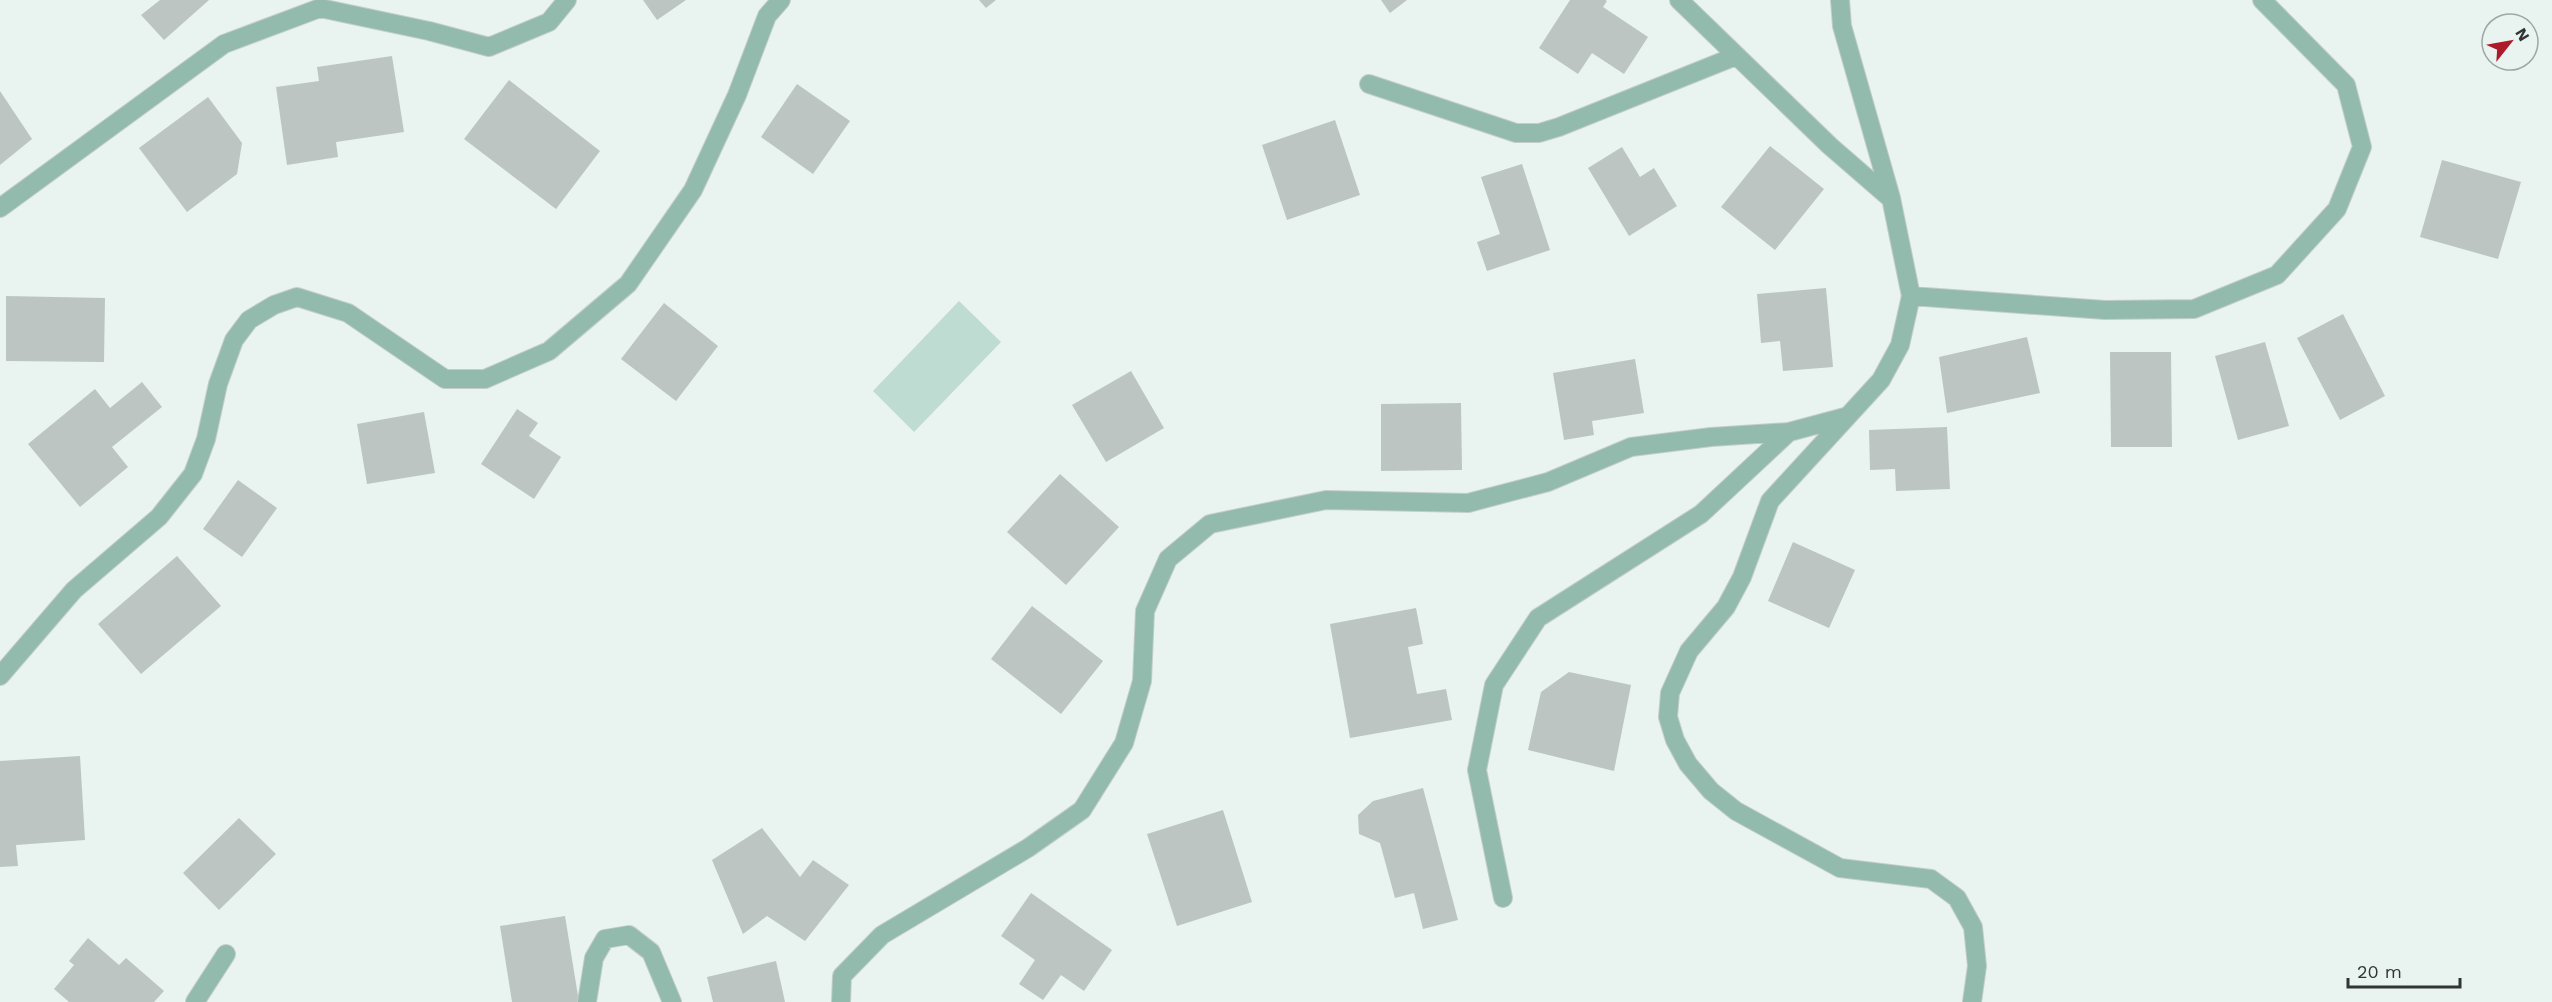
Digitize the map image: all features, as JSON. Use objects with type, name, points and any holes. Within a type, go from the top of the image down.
[{"type":"street","points":[[0,208],[224,44],[320,8],[429,31],[489,47],[549,22],[567,0]]},
{"type":"street","points":[[0,676],[74,590],[159,517],[193,474],[206,439],[218,384],[234,339],[249,320],[274,305],[297,297],[348,313],[445,378],[485,379],[549,351],[628,284],[693,190],[737,96],[767,16],[781,0]]},
{"type":"street","points":[[1679,0],[1830,146],[1891,198]]},
{"type":"street","points":[[1840,0],[1842,26],[1891,198],[1911,296],[1900,345],[1881,380],[1770,501],[1742,577],[1726,607],[1689,651],[1670,693],[1668,717],[1675,740],[1688,764],[1711,791],[1736,811],[1840,868],[1931,879],[1957,898],[1973,927],[1977,966],[1972,1002]]},
{"type":"street","points":[[1911,296],[2105,310],[2194,309],[2277,275],[2337,209],[2362,147],[2346,85],[2262,0]]},
{"type":"street","points":[[1369,84],[1516,133],[1539,133],[1736,56]]},
{"type":"street","points":[[841,1002],[842,976],[882,935],[1028,848],[1082,810],[1124,744],[1142,681],[1145,611],[1168,560],[1210,524],[1326,500],[1468,504],[1548,482],[1630,447],[1711,437],[1789,432],[1845,417]]},
{"type":"street","points":[[1503,898],[1477,770],[1494,685],[1538,618],[1701,514],[1789,432]]},
{"type":"street","points":[[587,1002],[594,958],[605,939],[629,935],[651,952],[672,1002]]},
{"type":"street","points":[[195,1002],[226,954]]},
{"type":"green space","points":[[959,301],[1001,342],[914,432],[873,391]]},
{"type":"building","points":[[160,0],[209,0],[164,40],[141,15]]},
{"type":"building","points":[[643,0],[686,0],[657,20]]},
{"type":"building","points":[[979,0],[996,0],[986,8]]},
{"type":"building","points":[[1381,0],[1407,0],[1390,13]]},
{"type":"building","points":[[1570,0],[1605,0],[1607,1],[1603,7],[1648,37],[1624,74],[1592,53],[1578,74],[1539,48]]},
{"type":"building","points":[[392,56],[404,132],[336,142],[338,157],[287,165],[276,87],[319,81],[317,67]]},
{"type":"building","points":[[509,80],[600,151],[556,209],[464,139]]},
{"type":"building","points":[[797,84],[850,121],[813,174],[761,137]]},
{"type":"building","points":[[0,91],[32,139],[0,165]]},
{"type":"building","points":[[208,97],[242,143],[237,174],[187,212],[139,148]]},
{"type":"building","points":[[1335,120],[1360,195],[1287,220],[1262,145]]},
{"type":"building","points":[[1770,146],[1824,189],[1775,250],[1721,207]]},
{"type":"building","points":[[1622,147],[1640,177],[1654,168],[1677,206],[1629,236],[1588,168]]},
{"type":"building","points":[[2442,160],[2521,182],[2498,259],[2420,237]]},
{"type":"building","points":[[1522,164],[1550,250],[1487,271],[1477,242],[1500,234],[1481,177]]},
{"type":"building","points":[[1826,288],[1833,367],[1783,371],[1780,341],[1761,343],[1757,294]]},
{"type":"building","points":[[6,296],[105,298],[104,362],[6,361]]},
{"type":"building","points":[[664,303],[718,346],[676,401],[621,359]]},
{"type":"building","points":[[2343,314],[2385,396],[2340,420],[2297,338]]},
{"type":"building","points":[[2027,337],[2040,393],[1947,413],[1939,357]]},
{"type":"building","points":[[2265,342],[2289,426],[2238,440],[2215,356]]},
{"type":"building","points":[[2110,352],[2171,352],[2172,447],[2111,447]]},
{"type":"building","points":[[1635,359],[1644,413],[1592,421],[1594,435],[1564,440],[1553,373]]},
{"type":"building","points":[[1131,371],[1164,428],[1106,462],[1072,405]]},
{"type":"building","points":[[142,382],[162,407],[112,447],[128,467],[80,507],[28,444],[95,389],[110,408]]},
{"type":"building","points":[[1461,403],[1462,470],[1381,471],[1381,404]]},
{"type":"building","points":[[517,409],[538,423],[529,436],[561,457],[534,499],[481,464]]},
{"type":"building","points":[[424,412],[435,473],[367,484],[357,424]]},
{"type":"building","points":[[1947,427],[1950,489],[1896,491],[1895,469],[1870,470],[1869,430]]},
{"type":"building","points":[[1060,474],[1119,527],[1066,585],[1007,532]]},
{"type":"building","points":[[238,480],[277,508],[242,557],[203,529]]},
{"type":"building","points":[[1793,542],[1855,570],[1829,628],[1768,601]]},
{"type":"building","points":[[177,556],[221,606],[141,674],[98,624]]},
{"type":"building","points":[[1032,606],[1103,661],[1061,714],[991,659]]},
{"type":"building","points":[[1416,608],[1423,644],[1408,647],[1417,694],[1446,689],[1452,720],[1350,738],[1330,624]]},
{"type":"building","points":[[1569,672],[1631,685],[1614,771],[1528,750],[1541,692]]},
{"type":"building","points":[[80,756],[85,840],[16,845],[18,866],[0,867],[0,761]]},
{"type":"building","points":[[1423,788],[1458,920],[1423,929],[1414,893],[1395,898],[1380,843],[1359,834],[1358,815],[1373,801]]},
{"type":"building","points":[[1223,810],[1252,902],[1177,926],[1147,834]]},
{"type":"building","points":[[239,818],[276,854],[219,910],[183,873]]},
{"type":"building","points":[[762,828],[800,877],[813,860],[849,885],[805,941],[767,916],[743,934],[712,860]]},
{"type":"building","points":[[1031,893],[1112,950],[1084,991],[1061,975],[1043,1000],[1019,984],[1035,960],[1001,936]]},
{"type":"building","points":[[565,916],[579,1002],[512,1002],[500,926]]},
{"type":"building","points":[[88,938],[119,965],[126,958],[164,991],[154,1002],[69,1002],[54,989],[74,965],[69,961]]},
{"type":"building","points":[[776,961],[785,1002],[713,1002],[707,977]]}]
